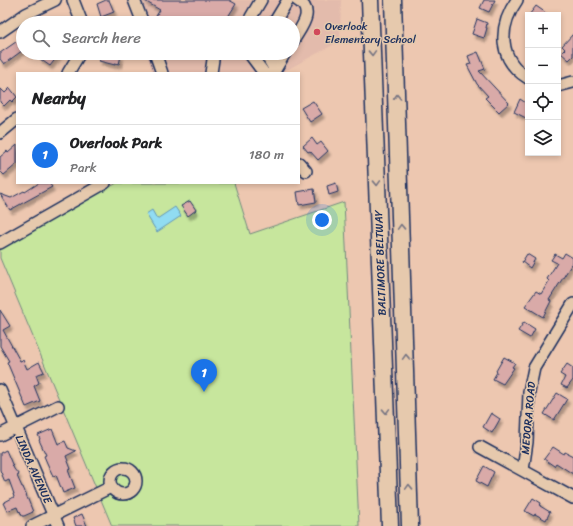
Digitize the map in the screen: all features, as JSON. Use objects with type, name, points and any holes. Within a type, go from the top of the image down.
[{"type":"highway","name":"BALTIMORE BELTWAY","points":[[370,0],[390,526]]},
{"type":"highway","name":"BALTIMORE BELTWAY","points":[[393,0],[410,526]]},
{"type":"street","points":[[23,16],[55,0]]},
{"type":"street","points":[[73,0],[79,16]]},
{"type":"street","points":[[134,0],[140,16]]},
{"type":"street","points":[[253,16],[261,0]]},
{"type":"street","points":[[278,16],[288,0]]},
{"type":"street","points":[[297,0],[301,2],[307,14],[300,29]]},
{"type":"street","points":[[517,0],[508,16],[503,37],[505,49],[509,59],[517,70],[525,76]]},
{"type":"street","points":[[0,32],[16,21]]},
{"type":"street","points":[[69,72],[76,60]]},
{"type":"street","points":[[157,60],[162,72]]},
{"type":"street","points":[[211,72],[213,60]]},
{"type":"street","points":[[254,60],[263,72]]},
{"type":"street","points":[[268,60],[274,71],[281,60]]},
{"type":"street","points":[[561,85],[573,82]]},
{"type":"street","points":[[0,133],[16,120]]},
{"type":"street","points":[[0,243],[103,184]]},
{"type":"street","name":"MEDORA ROAD","points":[[523,470],[527,442],[529,392],[534,368],[573,306]]},
{"type":"street","name":"LINDA AVENUE","points":[[0,390],[58,526]]},
{"type":"street","points":[[0,435],[58,406]]},
{"type":"street","points":[[480,447],[573,498]]},
{"type":"street","points":[[32,526],[111,487]]},
{"type":"shaded area","name":"Overlook Elementary School","points":[[126,0],[341,0],[340,41],[283,72],[153,72],[148,60],[300,60],[300,16],[132,16]]},
{"type":"green space","points":[[115,184],[234,184],[250,234],[344,202],[359,526],[112,526],[0,258],[0,248]]},
{"type":"water","points":[[175,207],[181,216],[157,232],[146,214],[152,210],[157,219]]},
{"type":"building","points":[[109,0],[114,12],[101,16],[97,4]]},
{"type":"building","points":[[143,0],[229,0],[236,4],[228,16],[156,16],[160,10]]},
{"type":"building","points":[[484,0],[495,0],[489,12],[480,8]]},
{"type":"building","points":[[536,6],[545,12],[531,12]]},
{"type":"building","points":[[477,19],[487,23],[484,38],[472,34]]},
{"type":"building","points":[[573,34],[573,56],[569,60],[561,53],[565,49],[562,46]]},
{"type":"building","points":[[16,42],[16,55],[4,64],[0,59],[0,53]]},
{"type":"building","points":[[478,52],[485,69],[479,71],[509,103],[499,112],[485,98],[488,96],[477,84],[467,65],[471,64],[468,56]]},
{"type":"building","points":[[41,60],[55,60],[50,66]]},
{"type":"building","points":[[120,60],[119,64],[115,63],[115,65],[99,61]]},
{"type":"building","points":[[0,88],[5,93],[10,88],[16,98],[12,102],[10,100],[4,106],[0,102]]},
{"type":"building","points":[[520,99],[525,102],[525,118],[514,112]]},
{"type":"building","points":[[313,101],[322,114],[310,122],[301,108]]},
{"type":"building","points":[[312,138],[317,145],[321,142],[328,151],[318,160],[303,146]]},
{"type":"building","points":[[16,146],[16,165],[4,175],[0,171],[0,157],[7,151],[8,153]]},
{"type":"building","points":[[336,183],[338,192],[329,195],[327,186]]},
{"type":"building","points":[[37,184],[50,184],[52,187],[10,210],[0,194],[11,198],[24,191],[25,192]]},
{"type":"building","points":[[314,189],[316,202],[299,205],[297,192]]},
{"type":"building","points":[[190,201],[196,210],[188,216],[181,206]]},
{"type":"building","points":[[565,253],[573,258],[573,262],[549,300],[551,301],[543,317],[525,306],[536,291],[541,294],[549,281],[547,279],[557,263],[551,260],[555,254],[562,258]]},
{"type":"building","points":[[527,254],[535,259],[530,268],[522,262]]},
{"type":"building","points":[[0,310],[10,326],[3,330],[20,361],[23,360],[27,369],[39,362],[44,372],[36,375],[39,383],[34,386],[40,401],[26,407],[7,362],[9,361],[0,346]]},
{"type":"building","points":[[524,322],[535,329],[530,338],[518,331]]},
{"type":"building","points":[[504,357],[515,363],[512,367],[514,368],[503,384],[493,379]]},
{"type":"building","points":[[567,364],[573,368],[573,380],[567,388],[561,385],[565,377],[560,374]]},
{"type":"building","points":[[557,393],[567,399],[554,420],[544,414]]},
{"type":"building","points":[[491,413],[500,419],[492,433],[483,427]]},
{"type":"building","points":[[52,429],[58,444],[65,441],[68,448],[76,451],[66,456],[71,469],[68,470],[75,488],[63,493],[56,475],[53,476],[47,463],[44,456],[46,455],[38,435]]},
{"type":"building","points":[[553,447],[564,454],[565,452],[573,456],[573,474],[556,463],[554,466],[544,459]]},
{"type":"building","points":[[6,450],[14,469],[19,475],[17,476],[33,512],[24,516],[22,516],[17,507],[7,511],[3,503],[14,497],[9,480],[5,482],[0,470],[0,453]]},
{"type":"building","points":[[484,466],[494,472],[487,487],[476,481]]},
{"type":"building","points":[[533,498],[541,503],[540,506],[550,512],[546,520],[525,511]]},
{"type":"building","points":[[82,514],[87,526],[76,526],[73,518]]},
{"type":"place","name":"Overlook Elementary School","points":[[317,32]]},
{"type":"place","name":"Overlook Park","points":[[204,392]]}]
